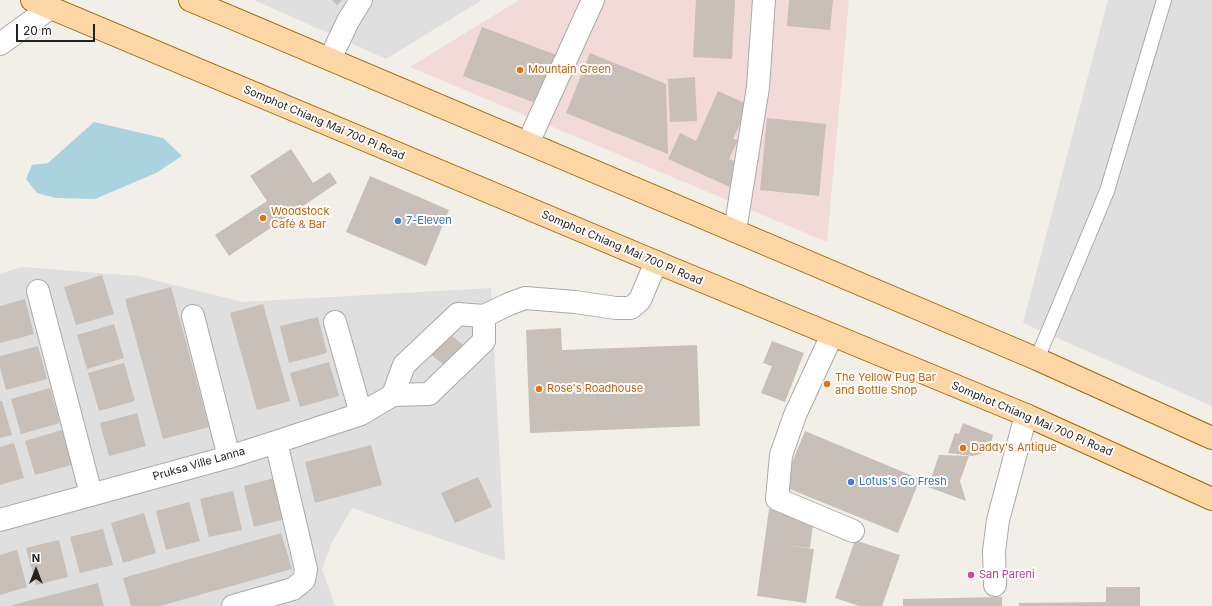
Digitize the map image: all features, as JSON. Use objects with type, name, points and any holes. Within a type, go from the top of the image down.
[{"type":"main road","points":[[190,0],[1037,358],[1212,438]]},
{"type":"main road","name":"Somphot Chiang Mai 700 Pi Road","points":[[41,4],[656,262],[1026,415],[1212,499]]},
{"type":"street","points":[[330,59],[348,21],[361,0]]},
{"type":"street","points":[[528,143],[593,0]]},
{"type":"street","points":[[735,231],[758,87],[764,0]]},
{"type":"street","points":[[0,44],[41,4]]},
{"type":"street","points":[[393,395],[404,366],[458,314],[484,316],[525,298],[575,302],[616,308],[631,308],[640,300],[656,262]]},
{"type":"street","points":[[38,291],[90,494]]},
{"type":"street","points":[[193,316],[229,457]]},
{"type":"street","name":"Pruksa Ville Lanna","points":[[0,520],[229,457],[361,414],[393,395],[429,394],[484,341],[484,316]]},
{"type":"street","points":[[335,322],[361,414]]},
{"type":"street","points":[[832,335],[795,415],[781,454],[776,499],[853,531]]},
{"type":"street","points":[[995,585],[994,551],[998,520],[1026,415]]},
{"type":"street","points":[[233,606],[293,589],[304,580],[306,569],[276,442]]},
{"type":"lane","points":[[1037,358],[1108,191],[1164,0]]},
{"type":"shaded area","points":[[254,0],[482,0],[386,59]]},
{"type":"shaded area","points":[[519,0],[849,0],[827,242],[410,67]]},
{"type":"shaded area","points":[[1108,0],[1212,0],[1212,406],[1023,323]]},
{"type":"shaded area","points":[[21,267],[138,276],[243,302],[491,288],[505,561],[352,508],[332,542],[322,569],[335,606],[0,606],[0,274]]},
{"type":"water","points":[[94,122],[163,138],[182,156],[156,173],[95,199],[56,198],[37,193],[26,179],[32,165],[48,163]]},
{"type":"building","points":[[332,0],[342,0],[337,5]]},
{"type":"building","points":[[696,0],[735,0],[732,59],[693,57]]},
{"type":"building","points":[[789,0],[833,0],[830,30],[787,26]]},
{"type":"building","points":[[482,27],[559,56],[541,105],[463,76]]},
{"type":"building","points":[[590,53],[666,84],[668,154],[566,113]]},
{"type":"building","points":[[695,77],[697,121],[670,122],[668,79]]},
{"type":"building","points":[[718,91],[749,105],[733,139],[738,140],[729,159],[741,164],[730,187],[668,159],[680,133],[696,141]]},
{"type":"building","points":[[767,118],[826,124],[819,196],[760,190]]},
{"type":"building","name":"Woodstock Café & Bar","points":[[291,149],[313,183],[330,172],[337,183],[229,256],[215,235],[267,201],[250,176]]},
{"type":"building","name":"7-Eleven","points":[[370,176],[449,210],[426,266],[346,232]]},
{"type":"building","points":[[102,275],[114,314],[76,325],[64,287]]},
{"type":"building","points":[[171,287],[209,427],[163,439],[125,299]]},
{"type":"building","points":[[25,299],[34,334],[0,343],[0,306]]},
{"type":"building","points":[[263,304],[290,401],[257,410],[230,313]]},
{"type":"building","points":[[318,317],[327,353],[289,363],[280,326]]},
{"type":"building","points":[[114,324],[124,358],[87,369],[77,335]]},
{"type":"building","points":[[561,328],[562,350],[697,345],[700,426],[530,433],[526,330]]},
{"type":"building","points":[[445,331],[465,346],[448,368],[429,353]]},
{"type":"building","points":[[772,341],[804,353],[785,402],[761,393],[772,366],[763,363]]},
{"type":"building","points":[[38,346],[47,379],[6,390],[0,367],[0,356]]},
{"type":"building","points":[[329,362],[339,396],[300,407],[290,373]]},
{"type":"building","points":[[124,363],[135,401],[99,411],[88,373]]},
{"type":"building","points":[[50,388],[60,423],[21,434],[11,399]]},
{"type":"building","points":[[0,401],[2,401],[12,435],[0,438]]},
{"type":"building","points":[[137,413],[146,446],[109,456],[100,423]]},
{"type":"building","points":[[963,423],[993,435],[989,451],[973,456],[948,453],[955,433],[959,434]]},
{"type":"building","points":[[65,429],[75,464],[35,475],[25,441]]},
{"type":"building","name":"Lotus's Go Fresh","points":[[805,431],[920,479],[898,533],[782,486]]},
{"type":"building","points":[[14,443],[24,478],[0,485],[0,447]]},
{"type":"building","points":[[371,445],[382,485],[315,503],[305,462]]},
{"type":"building","points":[[939,455],[969,456],[960,481],[966,501],[928,487]]},
{"type":"building","points":[[278,477],[289,518],[254,527],[244,486]]},
{"type":"building","points":[[478,477],[492,507],[455,523],[441,493]]},
{"type":"building","points":[[233,491],[242,530],[209,537],[200,499]]},
{"type":"building","points":[[189,502],[200,541],[166,550],[156,511]]},
{"type":"building","points":[[769,509],[814,516],[810,548],[783,545],[814,549],[806,603],[757,596]]},
{"type":"building","points":[[144,513],[156,553],[123,563],[111,523]]},
{"type":"building","points":[[103,529],[113,565],[80,573],[70,537]]},
{"type":"building","points":[[281,533],[292,569],[160,606],[131,606],[123,578]]},
{"type":"building","points":[[59,540],[68,577],[36,585],[26,548]]},
{"type":"building","points":[[855,540],[900,555],[882,606],[859,606],[835,598]]},
{"type":"building","points":[[17,550],[27,587],[0,595],[0,555]]},
{"type":"building","points":[[98,583],[104,606],[12,606],[12,605]]},
{"type":"building","points":[[1106,587],[1140,587],[1140,606],[1019,606],[1019,603],[1106,602]]},
{"type":"building","points":[[1002,597],[1002,606],[903,606],[903,599]]},
{"type":"place","name":"Mountain Green","points":[[520,70]]},
{"type":"place","name":"Woodstock Café & Bar","points":[[263,218]]},
{"type":"place","name":"7-Eleven","points":[[398,221]]},
{"type":"place","name":"The Yellow Pug Bar and Bottle Shop","points":[[827,384]]},
{"type":"place","name":"Rose's Roadhouse","points":[[539,389]]},
{"type":"place","name":"Daddy's Antique","points":[[963,448]]},
{"type":"place","name":"Lotus's Go Fresh","points":[[851,482]]},
{"type":"place","name":"San Pareni","points":[[971,575]]}]
